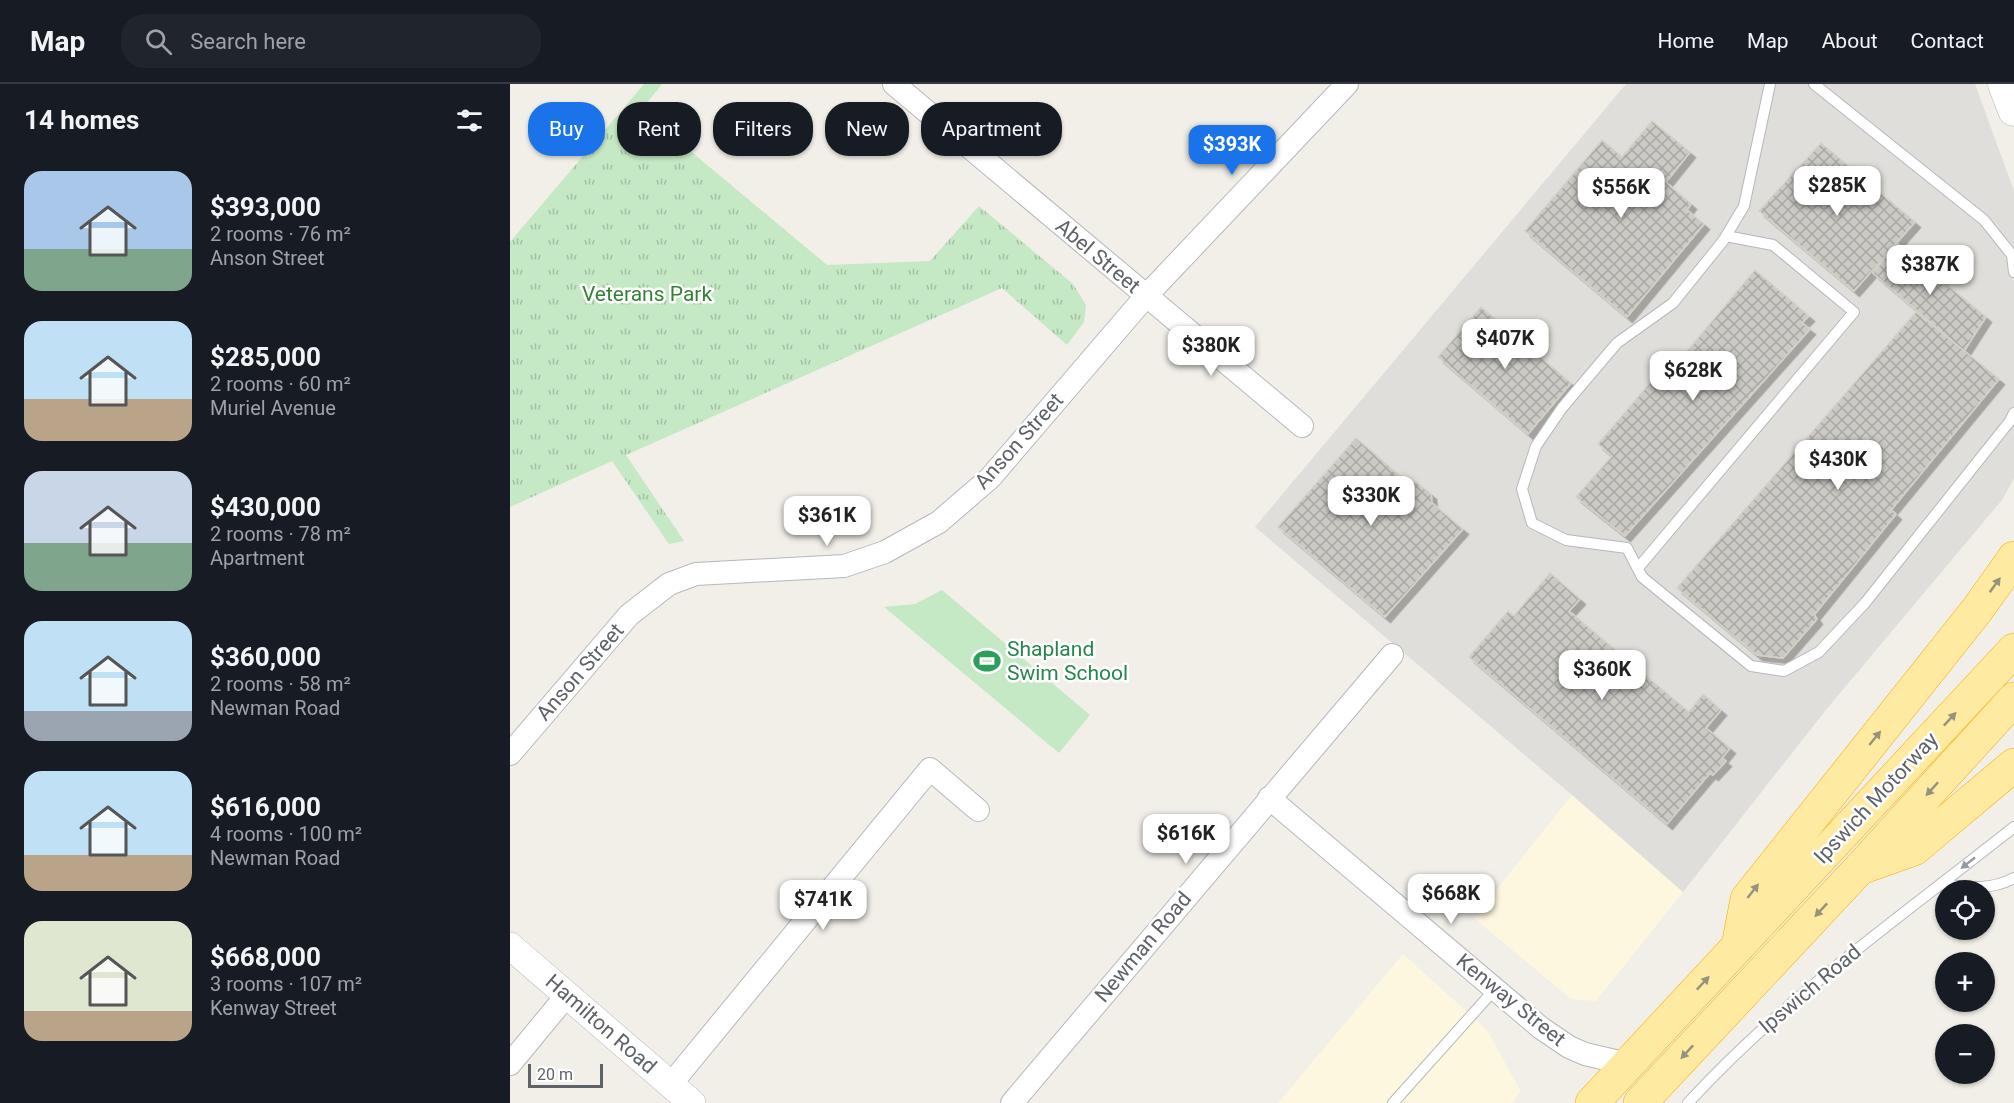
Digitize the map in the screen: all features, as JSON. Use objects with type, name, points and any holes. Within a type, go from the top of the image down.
[{"type":"highway","points":[[1592,1103],[1738,946],[1747,899],[1977,610],[2014,558]]},
{"type":"highway","name":"Ipswich Motorway","points":[[1738,946],[2014,650]]},
{"type":"highway","name":"Ipswich Motorway","points":[[1861,867],[2014,699]]},
{"type":"highway","points":[[1861,867],[1914,849],[2014,765]]},
{"type":"highway","name":"Ipswich Road","points":[[1640,1103],[1861,867]]},
{"type":"main road","points":[[2004,84],[2014,110]]},
{"type":"street","name":"Abel Street","points":[[894,84],[1302,426]]},
{"type":"street","name":"Anson Street","points":[[510,754],[629,615],[669,584],[696,574],[844,566],[885,552],[939,522],[990,478],[1146,296],[1347,84]]},
{"type":"street","name":"Newman Road","points":[[1012,1103],[1392,655]]},
{"type":"street","points":[[670,1084],[930,769],[978,810]]},
{"type":"street","name":"Kenway Street","points":[[1269,798],[1541,1028],[1569,1047],[1585,1054],[1628,1065]]},
{"type":"street","name":"Hamilton Road","points":[[510,946],[692,1103]]},
{"type":"street","points":[[510,1064],[567,995]]},
{"type":"lane","points":[[1770,84],[1744,206],[1726,236],[1673,303],[1617,343],[1562,408],[1536,446],[1522,489],[1532,523],[1566,540],[1627,548],[1642,577],[1751,666],[1784,671],[1819,652],[1865,603],[2014,413]]},
{"type":"lane","points":[[1814,84],[1984,220],[2012,255],[2014,272]]},
{"type":"lane","points":[[1638,568],[1854,312],[1773,245],[1726,236]]},
{"type":"lane","name":"Ipswich Road","points":[[1946,880],[2014,827]]},
{"type":"lane","points":[[1995,886],[2014,878]]},
{"type":"lane","name":"Ipswich Road","points":[[1688,1103],[1750,1039],[1788,1004],[1935,889]]},
{"type":"lane","points":[[1393,1103],[1495,989]]},
{"type":"shaded area","points":[[1626,84],[1975,84],[2014,191],[2014,478],[2002,500],[1825,711],[1683,892],[1255,527]]},
{"type":"shaded area","points":[[1572,795],[1683,892],[1596,1001],[1571,999],[1474,918]]},
{"type":"shaded area","points":[[1403,954],[1486,1029],[1521,1091],[1512,1103],[1278,1103]]},
{"type":"green space","name":"Veterans Park","points":[[644,84],[662,84],[647,102],[629,102]]},
{"type":"green space","name":"Veterans Park","points":[[617,116],[617,156],[696,156],[827,265],[930,261],[979,206],[1073,284],[1086,305],[1084,322],[1067,345],[1002,288],[626,455],[684,541],[669,544],[612,461],[510,507],[510,242],[583,156],[605,156],[605,130]]},
{"type":"green space","name":"Shapland Swim School","points":[[942,590],[1090,715],[1059,753],[884,607],[915,604]]},
{"type":"building","points":[[1652,121],[1690,152],[1666,182],[1691,204],[1687,210],[1704,224],[1627,317],[1525,231],[1602,140],[1622,157]]},
{"type":"building","points":[[1821,143],[1915,222],[1854,291],[1759,211]]},
{"type":"building","points":[[1896,243],[1986,317],[1964,351],[1873,273]]},
{"type":"building","points":[[1755,270],[1809,316],[1802,323],[1810,329],[1625,536],[1576,497],[1612,456],[1598,444],[1667,363],[1673,368]]},
{"type":"building","points":[[1481,307],[1571,383],[1528,434],[1438,357]]},
{"type":"building","points":[[1916,312],[1999,379],[1891,510],[1896,514],[1814,615],[1817,619],[1783,658],[1757,655],[1677,588]]},
{"type":"building","points":[[1356,438],[1407,482],[1416,482],[1431,494],[1432,503],[1463,529],[1385,617],[1278,527]]},
{"type":"building","points":[[1550,573],[1580,599],[1569,611],[1689,712],[1703,694],[1721,710],[1706,728],[1730,748],[1722,758],[1726,761],[1713,775],[1710,773],[1667,824],[1469,657],[1508,611],[1514,616]]},
{"type":"place","name":"Shapland Swim School","points":[[987,661]]}]
